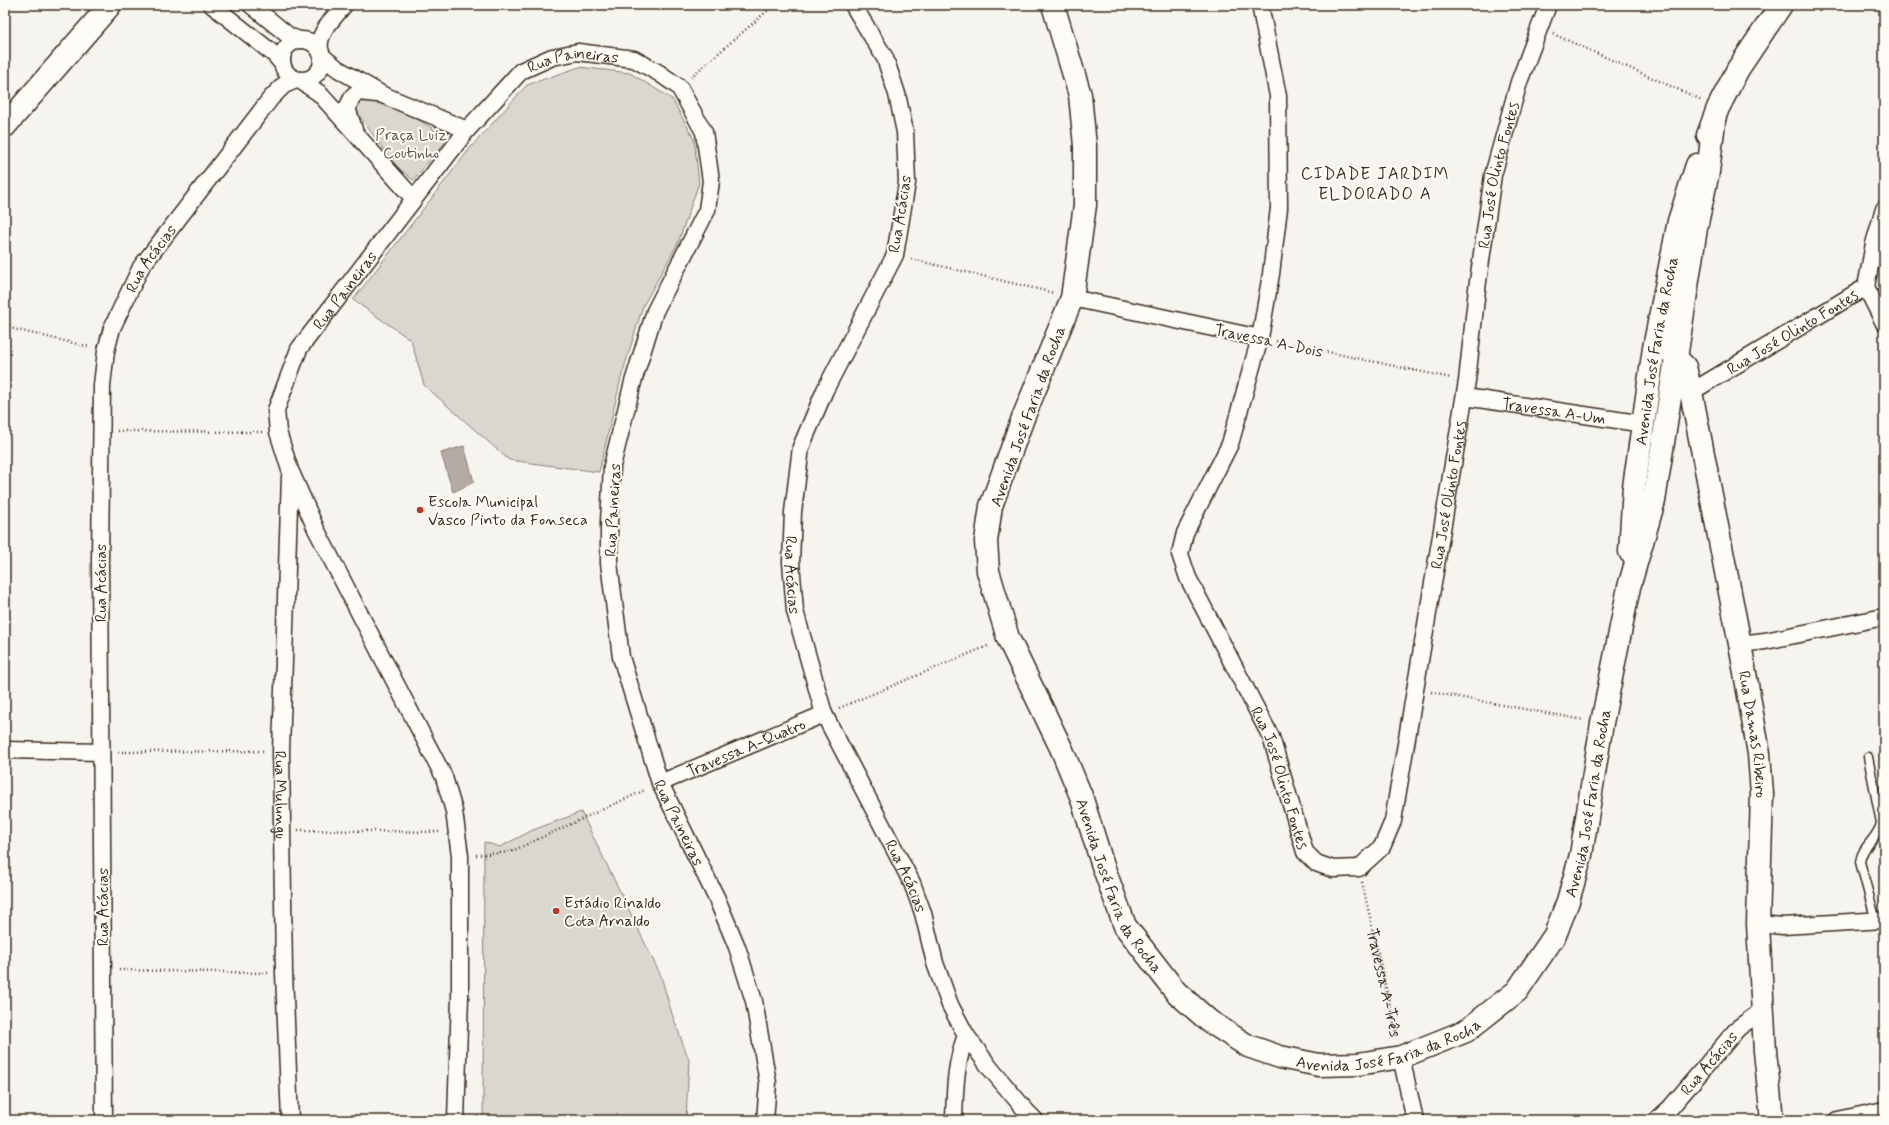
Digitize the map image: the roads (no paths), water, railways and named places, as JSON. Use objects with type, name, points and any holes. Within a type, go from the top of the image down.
[{"type":"street","points":[[46,80],[94,5]]},
{"type":"street","points":[[5,126],[110,5]]},
{"type":"street","points":[[212,5],[275,55],[286,74],[319,93],[414,198]]},
{"type":"street","points":[[251,5],[289,36],[314,44],[338,69],[383,95],[467,130]]},
{"type":"street","points":[[282,65],[285,48],[291,43],[319,35],[344,5]]},
{"type":"street","name":"Rua Acácias","points":[[853,5],[885,58],[897,94],[904,132],[907,183],[895,255],[825,390],[801,447],[793,512],[791,562],[795,611],[824,714],[912,883],[923,913],[935,963],[950,1005],[966,1035],[990,1068],[1035,1120]]},
{"type":"street","name":"Avenida José Faria da Rocha","points":[[1053,5],[1080,95],[1085,146],[1085,205],[1072,298],[1023,418],[991,506],[986,541],[988,571],[1008,638],[1062,750],[1081,796],[1102,863],[1125,926],[1176,992],[1209,1021],[1248,1046],[1280,1057],[1319,1065],[1358,1064],[1402,1057],[1466,1031],[1517,991],[1555,935],[1568,901],[1581,855],[1602,723],[1628,587],[1654,501],[1696,228],[1708,172],[1716,115]]},
{"type":"street","name":"Rua José Olinto Fontes","points":[[1260,5],[1278,96],[1279,208],[1271,274],[1260,338],[1230,444],[1185,533],[1180,554],[1188,578],[1271,738],[1305,852],[1316,863],[1333,869],[1359,868],[1382,847],[1393,821],[1466,389],[1477,289],[1493,175],[1519,82],[1548,5]]},
{"type":"street","name":"Avenida José Faria da Rocha","points":[[1628,587],[1634,487],[1654,348],[1679,221],[1694,172],[1716,115],[1738,69],[1781,5]]},
{"type":"street","points":[[298,81],[309,80],[318,73],[322,63],[322,54],[318,44],[327,27]]},
{"type":"street","name":"Rua Paineiras","points":[[456,1120],[460,996],[460,856],[454,811],[444,777],[316,529],[290,470],[278,432],[276,410],[299,349],[467,130],[521,71],[552,57],[578,52],[634,59],[659,73],[679,87],[704,132],[711,181],[707,210],[655,311],[633,382],[612,466],[609,522],[610,563],[621,657],[660,783],[717,899],[737,947],[754,1001],[768,1083],[765,1120]]},
{"type":"street","name":"Rua Acácias","points":[[271,98],[279,82],[282,65]]},
{"type":"street","name":"Rua Acácias","points":[[104,1120],[100,560],[102,385],[106,351],[112,328],[141,267],[271,98],[284,85],[298,81]]},
{"type":"street","points":[[356,134],[347,108],[353,96],[358,92],[383,95]]},
{"type":"street","name":"Rua José Olinto Fontes","points":[[1691,392],[1866,287],[1874,244],[1884,209]]},
{"type":"street","points":[[1866,287],[1884,323]]},
{"type":"street","name":"Rua Damas Ribeiro","points":[[1666,293],[1665,341],[1668,349],[1685,367],[1691,392],[1760,754],[1762,794],[1758,924],[1772,1120]]},
{"type":"street","name":"Travessa A-Dois","points":[[1072,298],[1260,338]]},
{"type":"street","name":"Travessa A-Um","points":[[1466,389],[1644,424]]},
{"type":"street","points":[[1644,424],[1649,427],[1652,435],[1654,501]]},
{"type":"street","name":"Rua Mulungu","points":[[290,470],[282,751],[284,829],[284,973],[290,1120]]},
{"type":"street","points":[[1740,644],[1765,641],[1884,617]]},
{"type":"street","name":"Travessa A-Quatro","points":[[660,783],[824,714]]},
{"type":"street","points":[[5,750],[101,752]]},
{"type":"street","points":[[1758,924],[1783,926],[1880,921]]},
{"type":"street","name":"Rua Acácias","points":[[1657,1120],[1671,1107],[1738,1028],[1763,1010]]},
{"type":"street","points":[[954,1120],[955,1075],[960,1051],[966,1035]]},
{"type":"street","name":"Travessa A-Três","points":[[1402,1057],[1415,1120]]},
{"type":"street","points":[[1838,1120],[1884,1110]]},
{"type":"lane","points":[[1868,757],[1880,824],[1879,832],[1861,854],[1860,862],[1880,921]]},
{"type":"place","name":"Escola Municipal Vasco Pinto da Fonseca","points":[[420,510]]},
{"type":"place","name":"Estádio Rinaldo Cota Arnaldo","points":[[556,911]]},
{"type":"district","name":"CIDADE JARDIM ELDORADO A","points":[[1375,183]]},
{"type":"park label","name":"Praça Luiz Coutinho","points":[[411,143]]}]
